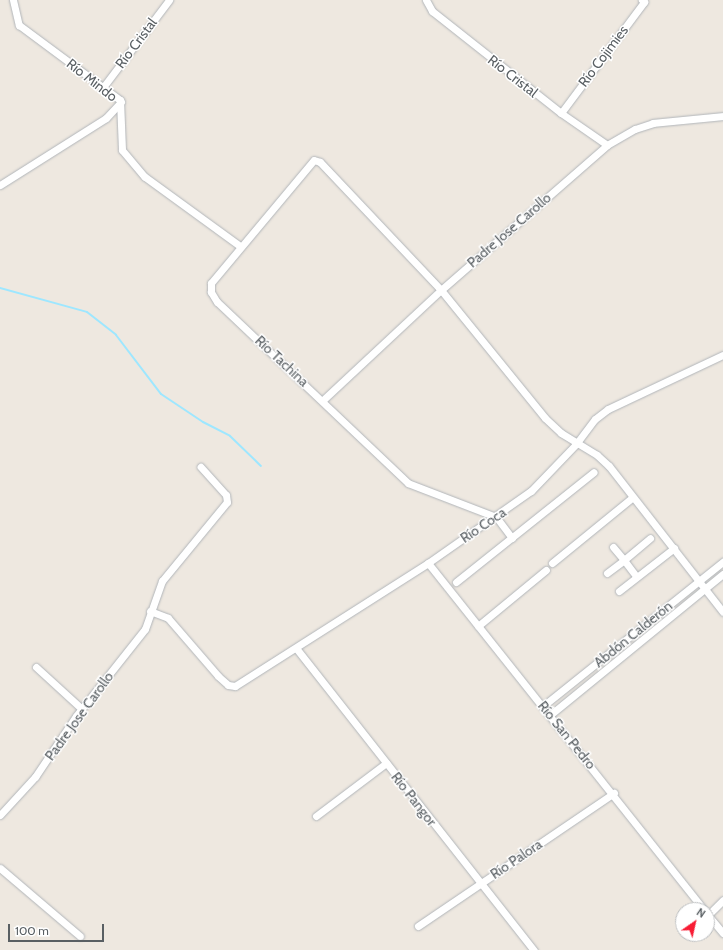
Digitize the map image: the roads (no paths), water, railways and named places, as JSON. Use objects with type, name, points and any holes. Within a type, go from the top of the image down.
[{"type":"street","name":"Río Mindo","points":[[13,0],[19,25],[104,86],[121,102],[124,154],[145,177],[240,246]]},
{"type":"street","name":"Río Cristal","points":[[104,86],[169,0]]},
{"type":"street","name":"Río Cristal","points":[[426,0],[432,11],[561,113],[607,145]]},
{"type":"street","name":"Río Cojimies","points":[[561,113],[644,1]]},
{"type":"street","points":[[0,185],[106,118],[121,102]]},
{"type":"street","name":"Padre Jose Carollo","points":[[323,400],[441,290],[607,145],[635,129],[653,123],[723,116]]},
{"type":"street","name":"Río Tachina","points":[[441,290],[320,162],[314,160],[240,246],[211,283],[211,292],[217,302],[323,400],[408,482],[496,517]]},
{"type":"street","points":[[441,290],[545,418],[576,444],[597,455],[674,548],[723,612]]},
{"type":"street","name":"Río Coca","points":[[150,611],[168,618],[218,676],[231,686],[296,648],[428,563],[496,517],[531,491],[576,444],[595,419],[608,409],[723,355]]},
{"type":"street","name":"Padre Jose Carollo","points":[[0,815],[35,777],[82,708],[145,629],[162,580],[227,502],[226,495],[201,467]]},
{"type":"street","points":[[456,582],[594,472]]},
{"type":"street","points":[[552,563],[633,497]]},
{"type":"street","points":[[496,517],[512,538]]},
{"type":"street","points":[[607,573],[650,538]]},
{"type":"street","points":[[613,547],[636,576]]},
{"type":"street","points":[[619,591],[636,576],[674,548]]},
{"type":"street","name":"Abdón Calderón","points":[[543,706],[723,562]]},
{"type":"street","name":"Río San Pedro","points":[[428,563],[614,793],[698,902]]},
{"type":"street","points":[[478,626],[546,570]]},
{"type":"street","name":"Abdón Calderón","points":[[550,715],[723,574]]},
{"type":"street","name":"Río Pangor","points":[[296,648],[534,950]]},
{"type":"street","points":[[36,667],[82,708]]},
{"type":"street","points":[[316,816],[386,763]]},
{"type":"street","name":"Río Palora","points":[[418,926],[614,793]]},
{"type":"street","points":[[0,868],[80,936]]},
{"type":"street","points":[[715,906],[723,900]]},
{"type":"street","name":"Río San Pedro","points":[[715,924],[723,933]]},
{"type":"waterway","points":[[0,288],[87,312],[116,335],[161,394],[203,422],[230,436],[261,466]]}]
